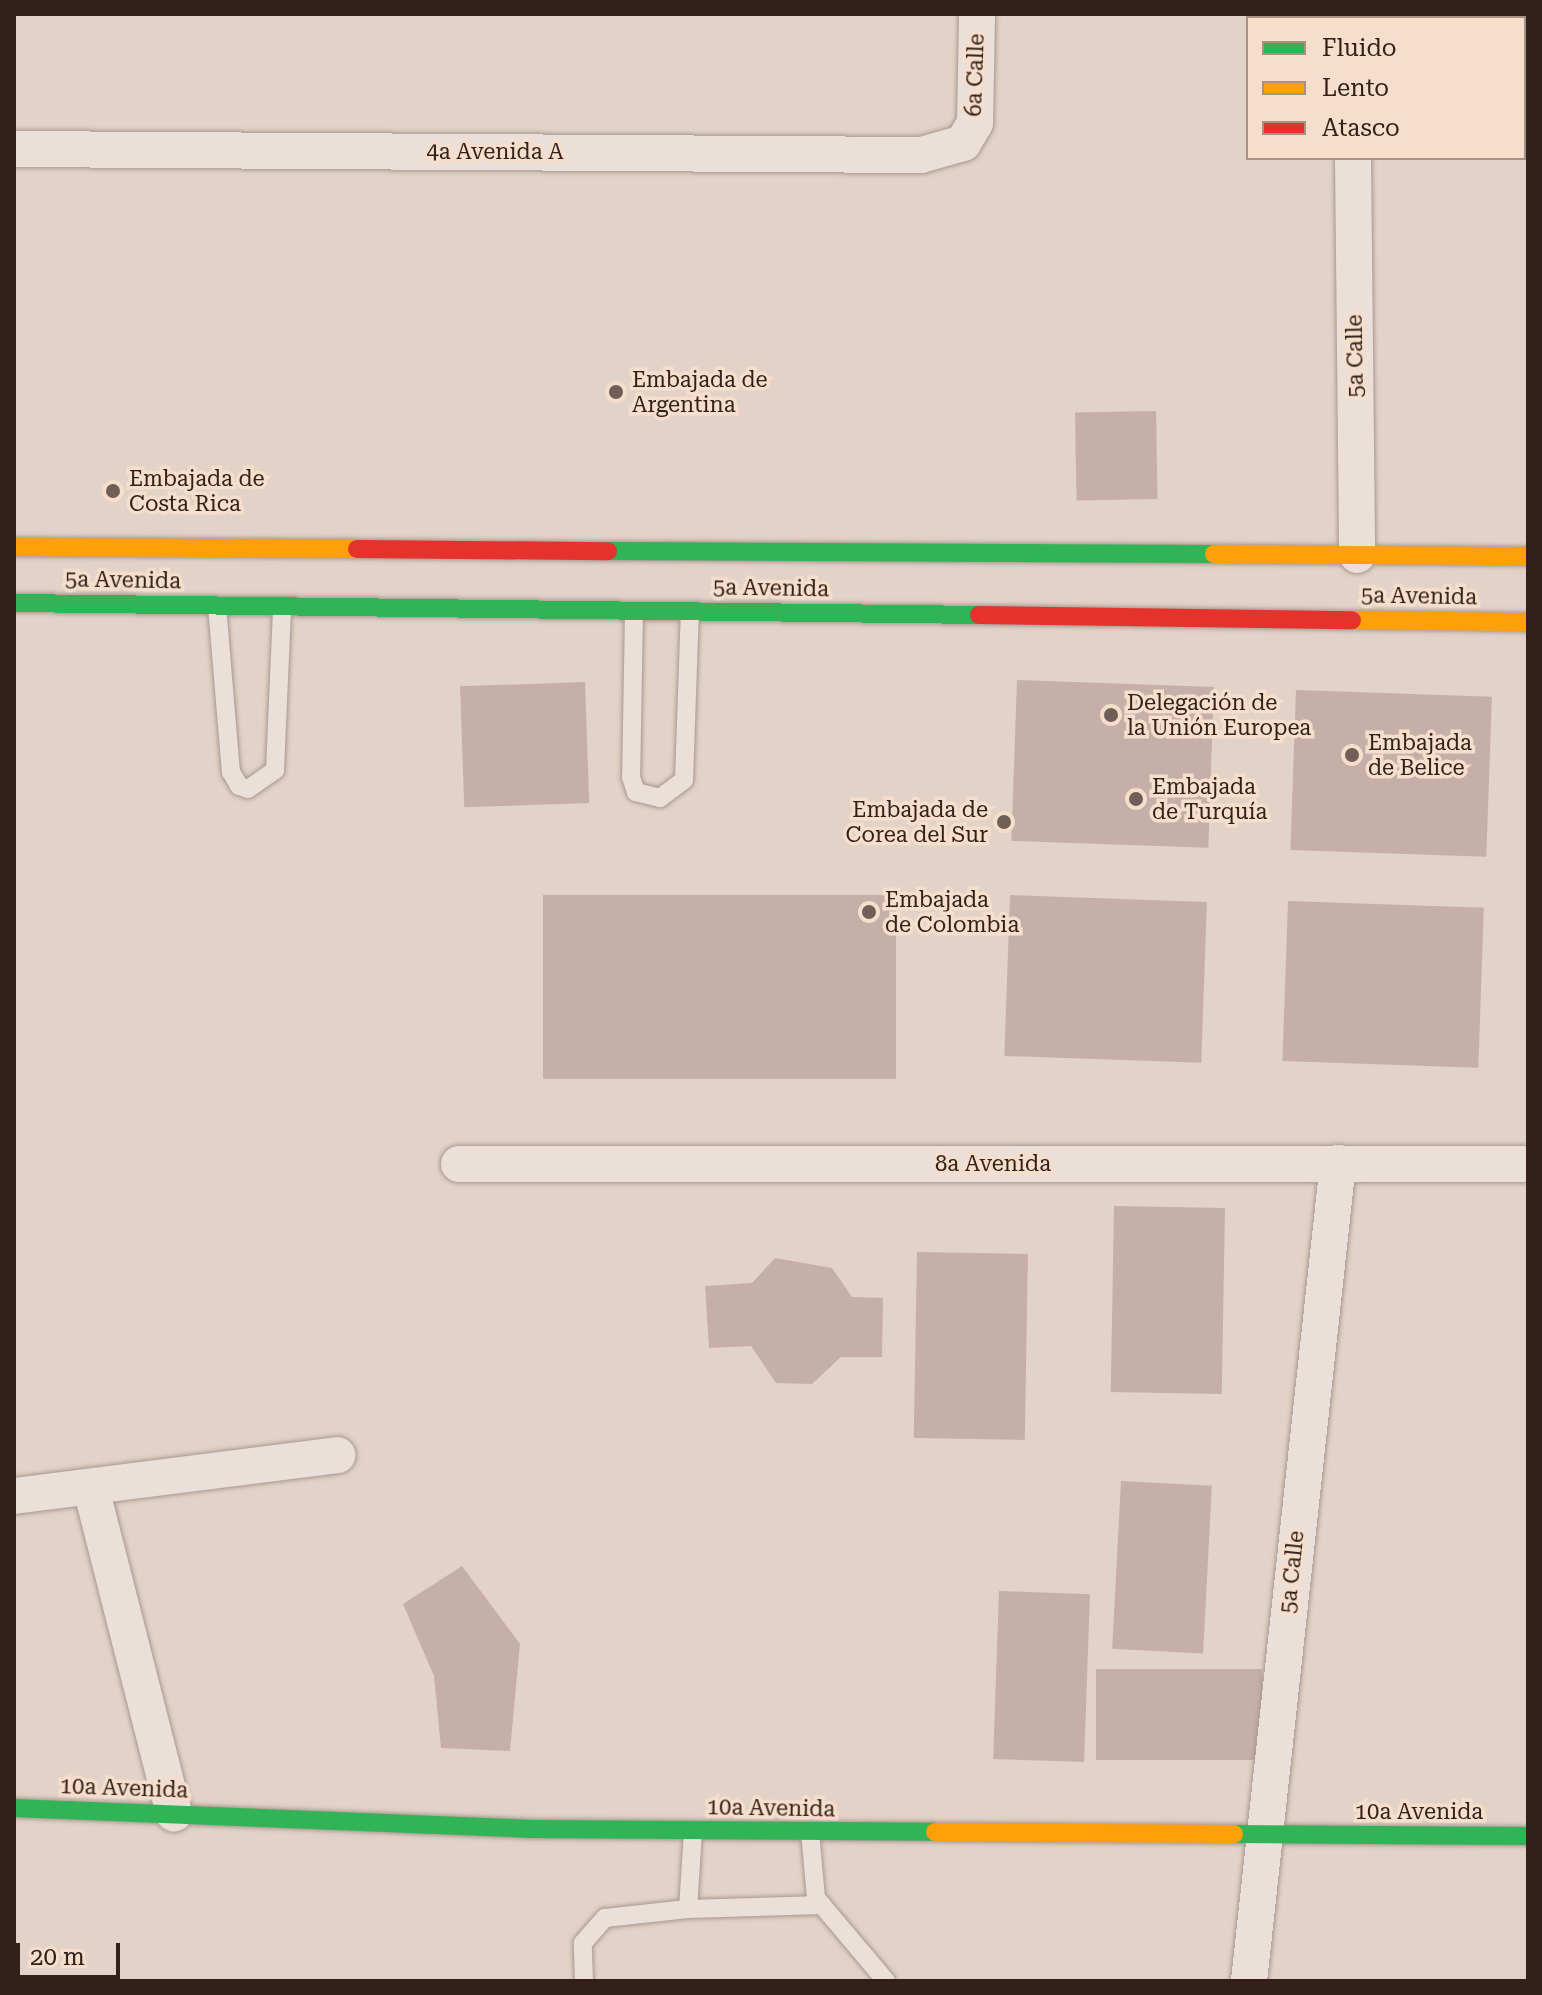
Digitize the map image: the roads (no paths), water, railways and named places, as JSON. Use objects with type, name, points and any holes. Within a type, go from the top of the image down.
[{"type":"street","name":"6a Calle","points":[[970,135],[975,123],[977,14]]},
{"type":"street","name":"4a Avenida A","points":[[14,149],[921,155],[953,148],[970,135]]},
{"type":"street","name":"5a Calle","points":[[1353,160],[1357,555]]},
{"type":"street","name":"5a Avenida","points":[[14,547],[1528,556]]},
{"type":"street","name":"5a Avenida","points":[[14,603],[1528,622]]},
{"type":"street","name":"5a Calle","points":[[1249,1981],[1338,1163]]},
{"type":"street","name":"8a Avenida","points":[[459,1164],[1528,1164]]},
{"type":"street","points":[[14,1496],[337,1455]]},
{"type":"street","points":[[91,1488],[174,1814]]},
{"type":"street","name":"10a Avenida","points":[[14,1808],[693,1831],[1528,1836]]},
{"type":"lane","points":[[216,605],[231,772],[239,786],[248,789],[275,770],[282,607]]},
{"type":"lane","points":[[634,611],[631,777],[636,792],[660,798],[684,780],[690,611]]},
{"type":"lane","points":[[688,1909],[693,1831]]},
{"type":"lane","points":[[810,1832],[813,1889],[822,1905],[886,1981]]},
{"type":"lane","points":[[584,1981],[583,1943],[605,1918],[688,1909],[822,1905]]},
{"type":"place","name":"Embajada de Argentina","points":[[616,392]]},
{"type":"place","name":"Embajada de Costa Rica","points":[[113,491]]},
{"type":"place","name":"Delegación de la Unión Europea","points":[[1111,715]]},
{"type":"place","name":"Embajada de Belice","points":[[1352,755]]},
{"type":"place","name":"Embajada de Turquía","points":[[1136,799]]},
{"type":"place","name":"Embajada de Corea del Sur","points":[[1004,822]]},
{"type":"place","name":"Embajada de Colombia","points":[[869,912]]}]
